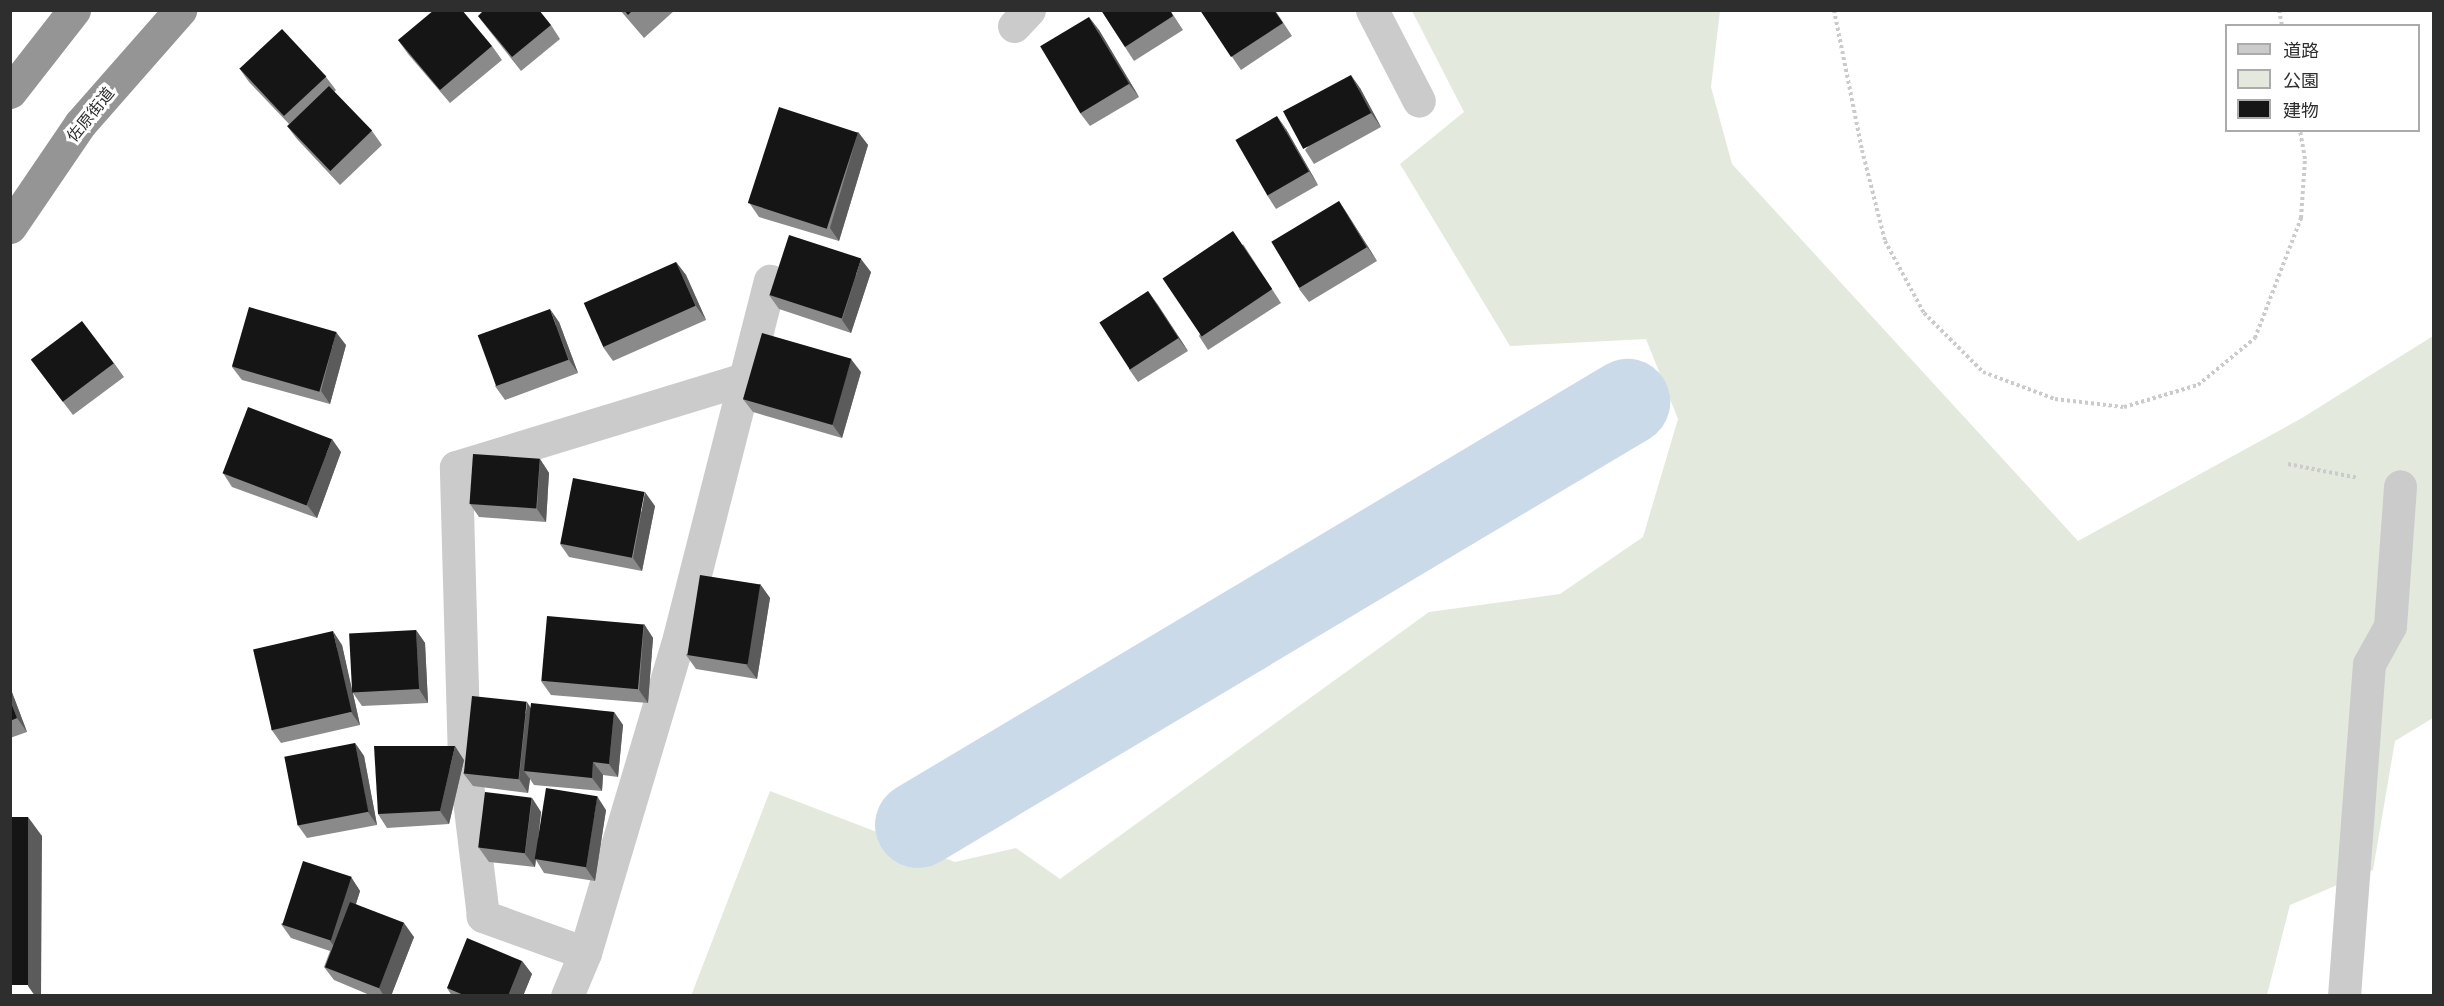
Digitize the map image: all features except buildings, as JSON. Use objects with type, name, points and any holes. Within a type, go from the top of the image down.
[{"type":"highway","points":[[10,92],[74,10]]},
{"type":"highway","name":"佐原街道","points":[[10,227],[80,124],[180,10]]},
{"type":"street","points":[[1372,10],[1419,100]]},
{"type":"street","points":[[567,996],[585,953],[678,645],[770,281]]},
{"type":"street","points":[[585,953],[483,916],[464,760],[456,467],[744,379]]},
{"type":"street","points":[[2344,996],[2369,664],[2390,626],[2400,486]]},
{"type":"path","points":[[1834,10],[1862,150],[1886,241],[1924,313],[1983,372],[2055,399],[2124,407],[2198,385],[2255,338],[2301,218],[2306,159],[2300,132]]},
{"type":"green space","points":[[1412,11],[1720,11],[1711,87],[1732,164],[2078,541],[2302,418],[2433,336],[2433,718],[2395,741],[2373,870],[2290,905],[2267,995],[691,996],[770,791],[955,862],[1016,848],[1060,879],[1429,612],[1560,594],[1643,537],[1678,419],[1646,339],[1510,346],[1400,164],[1464,112]]},
{"type":"waterway","points":[[918,825],[1627,402]]}]
